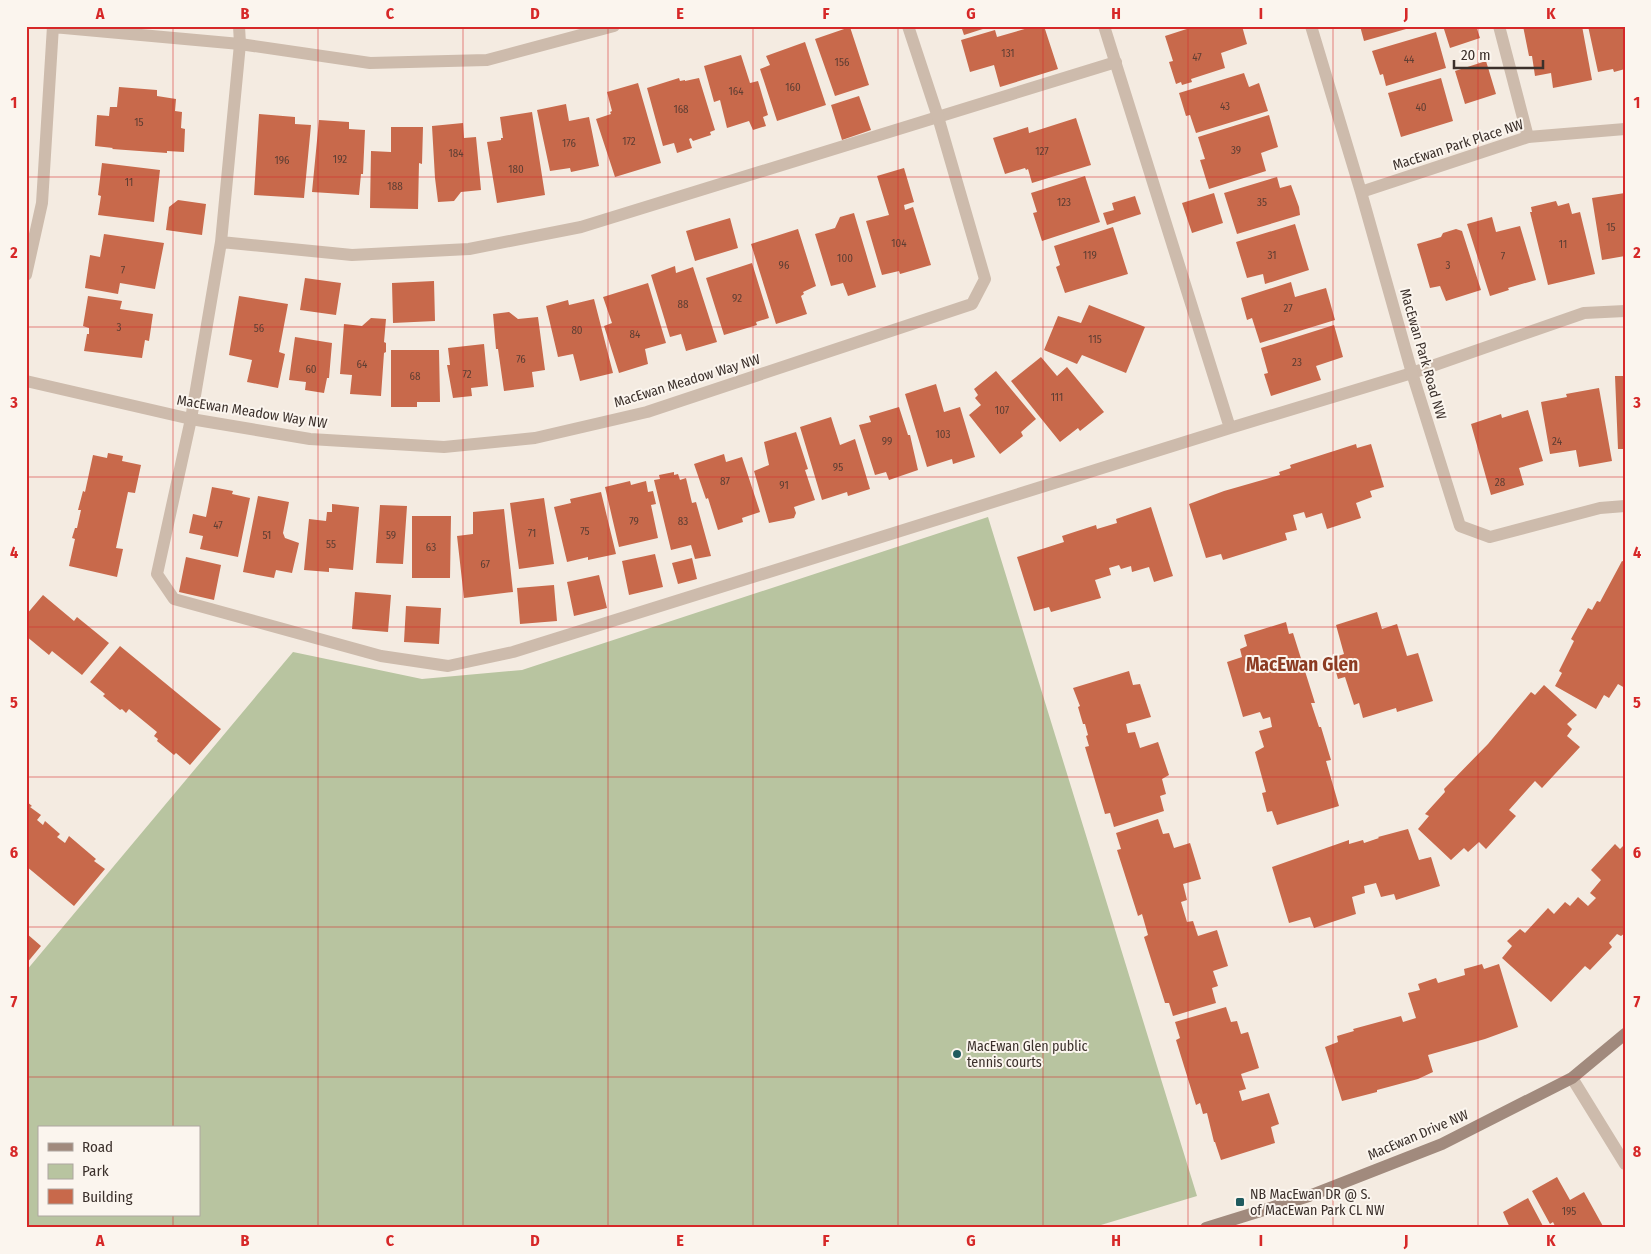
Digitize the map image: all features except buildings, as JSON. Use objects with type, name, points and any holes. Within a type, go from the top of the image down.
[{"type":"street","points":[[26,275],[42,203],[53,26],[240,44],[370,63],[487,60],[614,26]]},
{"type":"street","points":[[239,26],[240,44],[221,242],[191,419],[156,574],[174,599],[381,656],[448,666],[513,652],[1412,373],[1584,313],[1625,311]]},
{"type":"street","name":"MacEwan Meadow Way NW","points":[[26,381],[191,419],[310,439],[444,447],[534,438],[647,412],[972,304],[985,279],[938,117],[908,26]]},
{"type":"street","points":[[1104,26],[1230,428]]},
{"type":"street","name":"MacEwan Park Road NW","points":[[1310,26],[1361,192],[1412,373],[1460,526],[1490,537],[1600,508],[1625,506]]},
{"type":"street","points":[[1499,26],[1528,137]]},
{"type":"street","points":[[221,242],[352,255],[470,248],[581,227],[1116,62]]},
{"type":"street","name":"MacEwan Park Place NW","points":[[1361,192],[1528,137],[1625,129]]},
{"type":"street","name":"MacEwan Drive NW","points":[[1206,1228],[1309,1196],[1442,1144],[1572,1078],[1625,1034]]},
{"type":"street","points":[[1572,1078],[1625,1164]]},
{"type":"green space","points":[[988,517],[1197,1196],[1091,1228],[26,1228],[26,971],[293,652],[422,679],[522,670]]},
{"type":"place","name":"MacEwan Glen public tennis courts","points":[[957,1054]]},
{"type":"place","name":"NB MacEwan DR @ S. of MacEwan Park CL NW","points":[[1240,1202]]},
{"type":"district","name":"MacEwan Glen","points":[[1302,664]]}]
